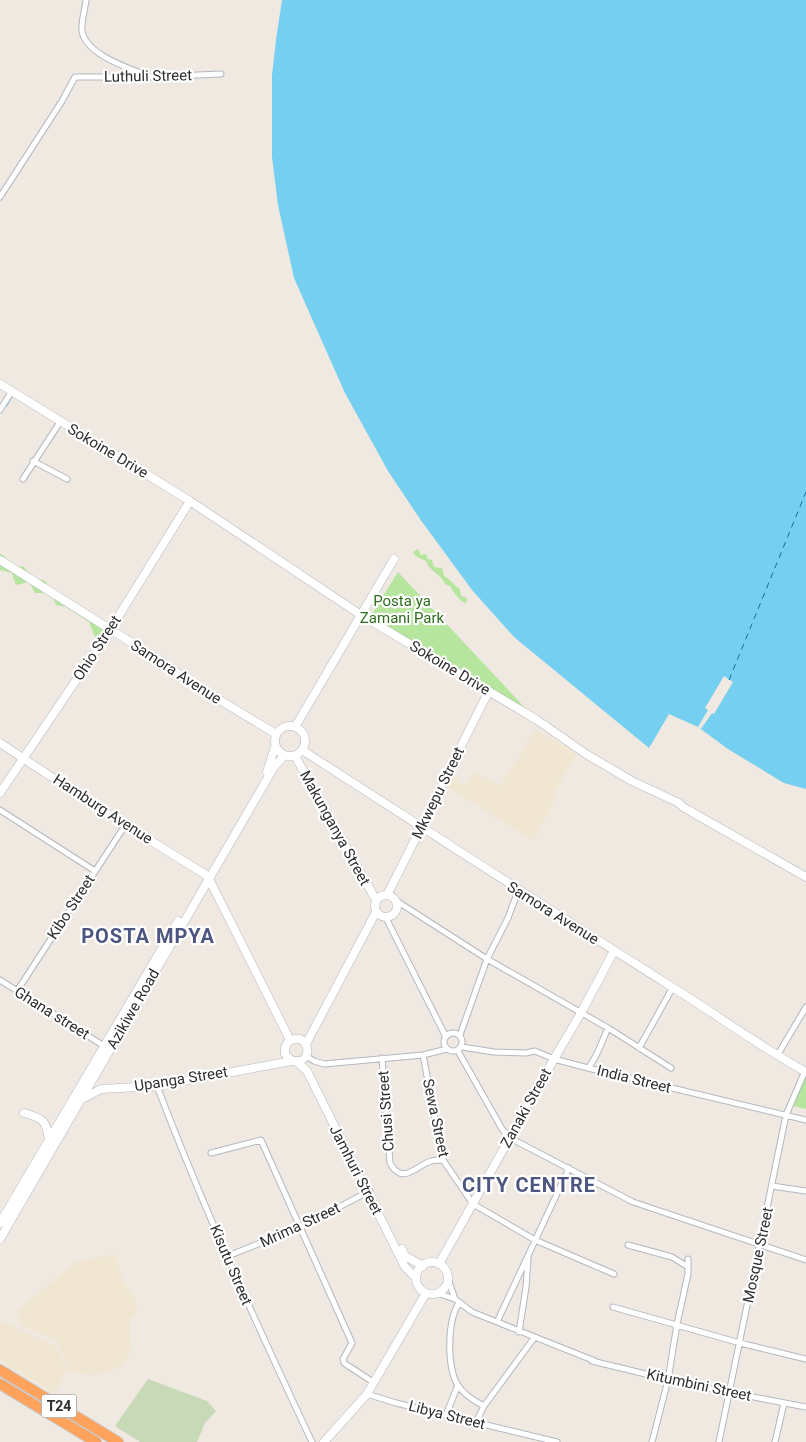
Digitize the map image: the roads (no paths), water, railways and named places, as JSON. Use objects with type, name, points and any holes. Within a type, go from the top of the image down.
[{"type":"highway","name":"T24","points":[[0,1370],[118,1442]]},
{"type":"highway","name":"T24","points":[[0,1384],[96,1442]]},
{"type":"street","points":[[86,0],[82,30],[85,39],[107,58],[151,77]]},
{"type":"street","name":"Luthuli Street","points":[[0,196],[75,78],[221,74]]},
{"type":"street","name":"Sokoine Drive","points":[[0,384],[190,501],[361,615],[537,720],[562,738],[632,781],[679,803],[806,877]]},
{"type":"street","points":[[0,410],[12,391]]},
{"type":"street","points":[[23,479],[60,422]]},
{"type":"street","points":[[33,461],[67,479]]},
{"type":"street","name":"Ohio Street","points":[[0,793],[110,630],[190,501]]},
{"type":"street","points":[[295,727],[394,559]]},
{"type":"street","name":"Samora Avenue","points":[[0,560],[276,734]]},
{"type":"street","name":"Mkwepu Street","points":[[387,895],[489,691]]},
{"type":"street","points":[[295,727],[304,735],[305,746],[295,756],[284,756],[276,746],[276,734],[283,728],[295,727]]},
{"type":"street","name":"Hamburg Avenue","points":[[0,743],[207,877]]},
{"type":"street","name":"Azikiwe Road","points":[[0,1239],[269,768],[276,746]]},
{"type":"street","name":"Samora Avenue","points":[[302,750],[518,891],[673,987],[777,1056],[805,1071]]},
{"type":"street","name":"Azikiwe Road","points":[[0,1223],[104,1046],[274,768],[284,756]]},
{"type":"street","name":"Makunganya Street","points":[[295,756],[376,900]]},
{"type":"street","points":[[0,810],[95,871]]},
{"type":"street","name":"Kibo Street","points":[[17,991],[126,824]]},
{"type":"street","points":[[207,877],[290,1040]]},
{"type":"street","points":[[460,1035],[487,959],[508,918],[518,891]]},
{"type":"street","points":[[395,900],[396,910],[392,916],[386,918],[376,912],[374,906],[376,900],[381,896],[387,895],[395,900],[487,959],[608,1028],[671,1068]]},
{"type":"street","points":[[306,1044],[376,912]]},
{"type":"street","points":[[386,918],[446,1037]]},
{"type":"street","name":"Zanaki Street","points":[[439,1264],[581,1014],[614,951]]},
{"type":"street","name":"Ghana street","points":[[0,980],[104,1046]]},
{"type":"street","points":[[639,1048],[673,987]]},
{"type":"street","points":[[777,1056],[806,1007]]},
{"type":"street","points":[[588,1068],[594,1061],[597,1050],[608,1028]]},
{"type":"street","points":[[460,1049],[453,1052],[447,1049],[444,1043],[450,1033],[460,1035],[463,1039],[460,1049],[502,1129],[510,1138],[637,1203],[806,1260]]},
{"type":"street","points":[[285,1054],[286,1044],[290,1040],[300,1039],[306,1044],[308,1051],[300,1059]]},
{"type":"street","points":[[285,1054],[324,1064],[423,1055],[447,1049]]},
{"type":"street","name":"India Street","points":[[460,1049],[526,1053],[535,1051],[554,1059],[588,1068],[806,1120]]},
{"type":"street","points":[[275,1064],[285,1054]]},
{"type":"street","name":"Sewa Street","points":[[423,1055],[443,1160],[473,1204]]},
{"type":"street","name":"Chusi Street","points":[[382,1058],[390,1164],[404,1174],[408,1174],[431,1161],[443,1160]]},
{"type":"street","name":"Upanga Street","points":[[72,1102],[81,1100],[101,1089],[157,1086],[300,1059]]},
{"type":"street","name":"Jamhuri Street","points":[[300,1059],[311,1068],[405,1267],[416,1278]]},
{"type":"street","name":"Mosque Street","points":[[719,1442],[786,1115],[805,1071]]},
{"type":"street","points":[[96,1073],[97,1083],[101,1089]]},
{"type":"street","name":"Kisutu Street","points":[[157,1086],[181,1149],[253,1316],[312,1442]]},
{"type":"street","points":[[24,1113],[44,1121],[48,1128],[49,1141]]},
{"type":"street","points":[[210,1153],[260,1140],[352,1343],[343,1359],[344,1363],[374,1382]]},
{"type":"street","points":[[497,1322],[569,1168]]},
{"type":"street","points":[[772,1186],[806,1191]]},
{"type":"street","name":"Jamhuri Street","points":[[369,1192],[405,1256],[423,1266]]},
{"type":"street","name":"Mrima Street","points":[[228,1256],[300,1227],[369,1192]]},
{"type":"street","points":[[473,1204],[535,1240],[614,1274]]},
{"type":"street","points":[[628,1245],[672,1257],[688,1267]]},
{"type":"street","points":[[519,1332],[526,1287],[528,1255]]},
{"type":"street","points":[[652,1442],[668,1380],[688,1259]]},
{"type":"street","points":[[476,1422],[484,1406],[534,1338],[472,1312],[457,1301],[437,1293],[426,1293],[419,1287],[416,1278],[418,1271],[423,1266],[432,1263],[439,1264],[446,1270],[457,1301],[452,1318],[450,1340],[454,1376],[458,1385],[474,1401],[484,1406]]},
{"type":"street","points":[[437,1293],[444,1288],[448,1279]]},
{"type":"street","points":[[324,1442],[366,1394],[426,1293]]},
{"type":"street","points":[[613,1307],[740,1344],[806,1359]]},
{"type":"street","name":"Kitumbini Street","points":[[534,1338],[595,1362],[668,1380],[806,1407]]},
{"type":"street","points":[[446,1415],[458,1385]]},
{"type":"street","name":"Libya Street","points":[[366,1394],[557,1442]]},
{"type":"street","points":[[776,1442],[784,1403]]},
{"type":"water","points":[[282,0],[806,0],[806,789],[784,783],[728,749],[698,727],[669,714],[649,748],[514,637],[472,590],[420,519],[388,471],[345,393],[294,278],[278,205],[272,157],[272,75]]},
{"type":"waterway","points":[[6,406],[12,396]]},
{"type":"district","name":"POSTA MPYA","points":[[148,936]]},
{"type":"district","name":"CITY CENTRE","points":[[529,1185]]},
{"type":"park label","name":"Posta ya Zamani Park","points":[[402,610]]}]
